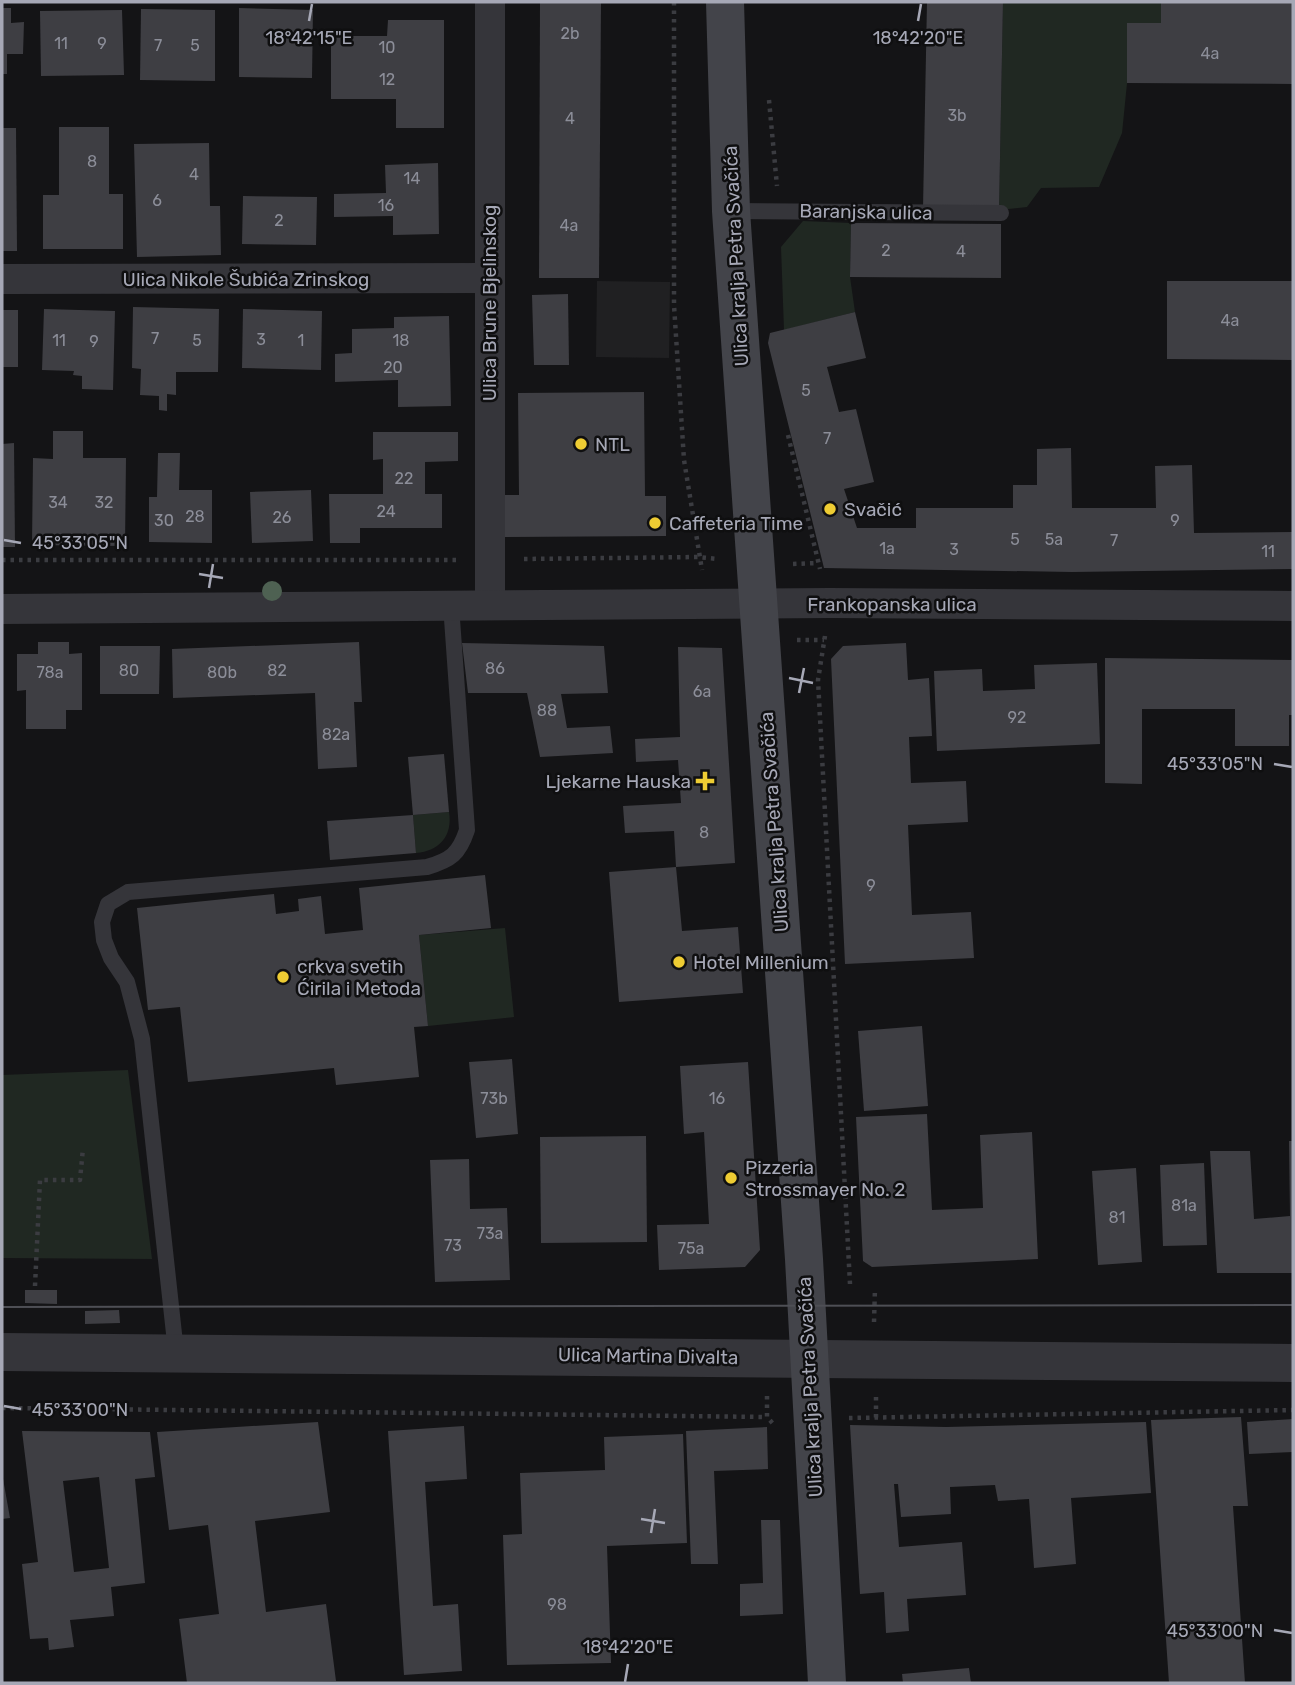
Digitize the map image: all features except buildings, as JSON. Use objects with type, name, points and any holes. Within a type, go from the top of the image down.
[{"type":"main road","name":"Ulica kralja Petra Svačića","points":[[725,2],[732,211],[809,1357],[810,1416],[827,1683]]},
{"type":"street","name":"Ulica Brune Bjelinskog","points":[[490,2],[490,604]]},
{"type":"street","name":"Ulica Nikole Šubića Zrinskog","points":[[2,279],[489,278]]},
{"type":"street","name":"Frankopanska ulica","points":[[2,609],[490,604],[1293,606]]},
{"type":"street","name":"Ulica Martina Divalta","points":[[2,1352],[1293,1363]]},
{"type":"lane","name":"Baranjska ulica","points":[[732,211],[1002,213]]},
{"type":"lane","points":[[176,1352],[142,1039],[127,982],[111,958],[104,940],[102,922],[108,905],[128,892],[427,867],[449,860],[461,849],[467,830],[451,605]]},
{"type":"path","points":[[674,2],[674,305],[684,460],[698,557],[712,604]]},
{"type":"path","points":[[2,560],[698,557],[756,564],[818,564]]},
{"type":"path","points":[[36,1286],[40,1180],[80,1180],[83,1148]]},
{"type":"path","points":[[2,1408],[843,1418],[1293,1410]]},
{"type":"shaded area","points":[[1003,2],[1161,2],[1161,23],[1127,23],[1127,83],[1122,133],[1099,187],[1041,188],[1027,207],[999,210]]},
{"type":"shaded area","points":[[803,221],[851,223],[850,277],[855,312],[784,330],[781,247]]},
{"type":"shaded area","points":[[597,281],[670,282],[669,358],[596,357]]},
{"type":"shaded area","points":[[449,812],[449,828],[443,841],[431,849],[416,853],[413,815]]},
{"type":"shaded area","points":[[505,928],[514,1017],[428,1026],[419,935]]},
{"type":"shaded area","points":[[128,1070],[152,1259],[2,1258],[2,1075]]},
{"type":"tram line","points":[[2,1307],[1293,1305]]},
{"type":"place","name":"NTL","points":[[581,444]]},
{"type":"place","name":"Svačić","points":[[830,509]]},
{"type":"place","name":"Caffeteria Time","points":[[655,523]]},
{"type":"place","name":"Ljekarne Hauska","points":[[705,781]]},
{"type":"place","name":"Hotel Millenium","points":[[679,962]]},
{"type":"place","name":"crkva svetih Ćirila i Metoda","points":[[283,977]]},
{"type":"place","name":"Pizzeria Strossmayer No. 2","points":[[731,1178]]}]
